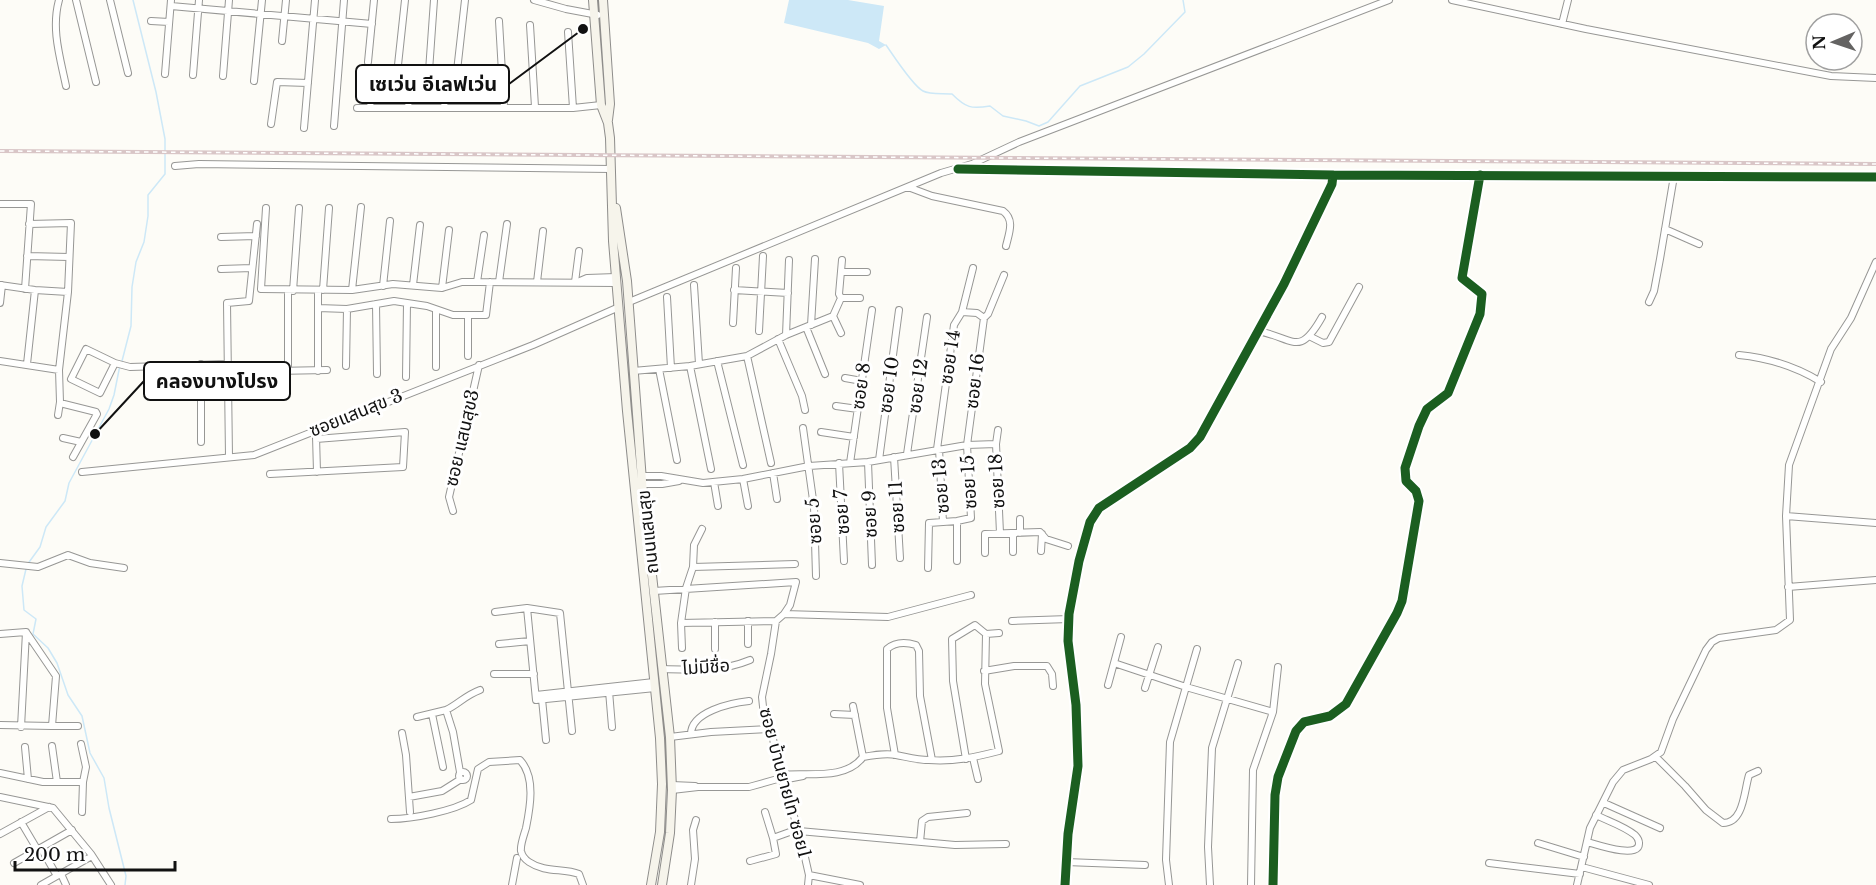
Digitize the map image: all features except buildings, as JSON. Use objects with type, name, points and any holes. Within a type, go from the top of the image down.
[{"type":"main road","name":"ถนนแสนสุข","points":[[593,0],[599,15],[610,104],[608,123],[616,280],[650,586]]},
{"type":"main road","name":"ถนนแสนสุข","points":[[603,0],[599,15],[602,105],[608,123]]},
{"type":"main road","name":"ถนนแสนสุข","points":[[611,180],[622,241],[629,302],[650,586],[650,685],[662,784],[660,832],[651,885]]},
{"type":"main road","points":[[616,280],[627,281]]},
{"type":"main road","name":"ถนนแสนสุข","points":[[650,601],[662,669],[670,737],[672,787],[669,845],[662,885]]},
{"type":"street","points":[[59,0],[55,16],[57,47],[66,86]]},
{"type":"street","points":[[76,0],[96,82]]},
{"type":"street","points":[[110,0],[128,73]]},
{"type":"street","points":[[193,75],[199,0]]},
{"type":"street","points":[[223,76],[229,0]]},
{"type":"street","points":[[254,81],[262,0]]},
{"type":"street","points":[[282,41],[285,0]]},
{"type":"street","points":[[304,128],[315,0]]},
{"type":"street","points":[[334,126],[344,0]]},
{"type":"street","points":[[368,62],[374,0]]},
{"type":"street","points":[[398,66],[405,0]]},
{"type":"street","points":[[429,71],[434,0]]},
{"type":"street","points":[[458,72],[465,0]]},
{"type":"street","points":[[534,0],[599,15]]},
{"type":"street","points":[[629,302],[941,173],[990,157],[1019,142],[1389,0]]},
{"type":"street","points":[[1452,0],[1562,24],[1831,76],[1876,78]]},
{"type":"street","points":[[1562,24],[1569,0]]},
{"type":"street","points":[[165,75],[171,3],[198,9],[372,24]]},
{"type":"street","points":[[151,21],[169,22]]},
{"type":"street","points":[[499,21],[504,107]]},
{"type":"street","points":[[530,25],[535,106]]},
{"type":"street","points":[[568,33],[573,108]]},
{"type":"street","points":[[370,108],[374,72]]},
{"type":"street","points":[[408,108],[411,77]]},
{"type":"street","points":[[444,108],[447,80]]},
{"type":"street","points":[[271,124],[276,82],[308,83]]},
{"type":"street","points":[[357,108],[535,106],[573,108],[602,105]]},
{"type":"street","points":[[174,166],[199,164],[611,169]]},
{"type":"street","points":[[958,169],[1333,175],[1876,177]]},
{"type":"street","points":[[1065,885],[1068,834],[1077,766],[1076,705],[1068,641],[1069,619],[1090,522],[1099,508],[1190,448],[1200,437],[1284,284],[1332,184],[1333,175]]},
{"type":"street","points":[[1273,885],[1276,786],[1296,730],[1304,722],[1330,716],[1346,704],[1369,666],[1402,601],[1419,501],[1416,490],[1406,481],[1405,468],[1427,409],[1448,393],[1480,314],[1482,294],[1462,278],[1480,175]]},
{"type":"street","points":[[1649,302],[1654,291],[1674,176]]},
{"type":"street","points":[[907,187],[932,196],[1003,211],[1010,220],[1006,246]]},
{"type":"street","points":[[0,204],[31,204],[25,289]]},
{"type":"street","points":[[288,371],[290,291],[299,207]]},
{"type":"street","points":[[352,290],[361,207]]},
{"type":"street","points":[[266,208],[261,289],[352,290],[383,285],[442,288],[462,282],[577,282],[587,284],[616,280]]},
{"type":"street","points":[[318,370],[318,308],[329,208]]},
{"type":"street","points":[[383,285],[390,221]]},
{"type":"street","points":[[29,224],[71,223],[68,292],[59,370],[58,415]]},
{"type":"street","points":[[229,457],[227,303],[249,301],[257,224]]},
{"type":"street","points":[[499,282],[507,224]]},
{"type":"street","points":[[413,285],[420,225]]},
{"type":"street","points":[[1665,229],[1700,244]]},
{"type":"street","points":[[442,288],[449,230]]},
{"type":"street","points":[[537,282],[543,231]]},
{"type":"street","points":[[477,282],[484,235]]},
{"type":"street","points":[[220,237],[256,236]]},
{"type":"street","points":[[577,282],[579,251]]},
{"type":"street","points":[[27,256],[69,257]]},
{"type":"street","points":[[759,331],[764,256]]},
{"type":"street","points":[[815,259],[809,326],[825,374]]},
{"type":"street","points":[[786,335],[789,260]]},
{"type":"street","points":[[633,371],[690,366],[747,356],[786,335],[833,316],[841,298],[839,294],[842,260]]},
{"type":"street","points":[[1577,885],[1596,815],[1613,782],[1623,770],[1656,757],[1661,752],[1673,719],[1712,642],[1719,638],[1776,630],[1790,620],[1786,516],[1789,465],[1821,382],[1831,349],[1851,318],[1876,262]]},
{"type":"street","points":[[221,269],[252,268]]},
{"type":"street","points":[[733,323],[736,268]]},
{"type":"street","name":"ซอย 14","points":[[938,449],[954,325],[962,312],[973,268]]},
{"type":"street","points":[[841,272],[867,272]]},
{"type":"street","name":"ซอย 16","points":[[967,445],[984,318],[988,314],[1004,275]]},
{"type":"street","points":[[318,308],[347,309],[394,302],[427,306],[453,315],[486,315],[490,282]]},
{"type":"street","points":[[0,303],[1,285],[68,292]]},
{"type":"street","points":[[694,285],[699,364]]},
{"type":"street","points":[[1311,337],[1329,342],[1359,287]]},
{"type":"street","points":[[27,364],[35,290]]},
{"type":"street","points":[[734,290],[788,293]]},
{"type":"street","points":[[667,297],[671,368]]},
{"type":"street","points":[[841,298],[860,298]]},
{"type":"street","points":[[406,377],[407,303]]},
{"type":"street","points":[[376,304],[377,374]]},
{"type":"street","name":"ซอยแสนสุข 3","points":[[82,472],[254,454],[533,345],[619,307]]},
{"type":"street","points":[[346,366],[347,309]]},
{"type":"street","name":"ซอย 8","points":[[850,463],[872,310]]},
{"type":"street","name":"ซอย 10","points":[[879,460],[899,310]]},
{"type":"street","points":[[436,311],[436,367]]},
{"type":"street","points":[[962,312],[977,313],[984,318]]},
{"type":"street","points":[[468,316],[468,356]]},
{"type":"street","points":[[833,316],[841,333]]},
{"type":"street","name":"ซอย 12","points":[[907,454],[927,317]]},
{"type":"street","points":[[1258,331],[1275,334],[1295,343],[1311,337],[1323,317]]},
{"type":"street","points":[[778,339],[806,410]]},
{"type":"street","points":[[119,364],[100,393],[71,379],[86,349],[119,364],[227,364]]},
{"type":"street","points":[[1739,355],[1763,358],[1793,366],[1821,382]]},
{"type":"street","points":[[747,356],[771,463]]},
{"type":"street","points":[[0,361],[59,370]]},
{"type":"street","points":[[717,361],[743,465]]},
{"type":"street","points":[[201,364],[201,442]]},
{"type":"street","name":"ซอย แสนสุข3","points":[[453,511],[449,497],[479,365]]},
{"type":"street","points":[[690,366],[711,469]]},
{"type":"street","points":[[659,369],[677,460]]},
{"type":"street","points":[[276,371],[327,370]]},
{"type":"street","points":[[845,378],[862,381]]},
{"type":"street","points":[[60,402],[64,405],[96,412],[73,457]]},
{"type":"street","points":[[836,406],[858,409]]},
{"type":"street","name":"ซอย 5","points":[[803,428],[814,507],[816,576]]},
{"type":"street","points":[[315,430],[316,472]]},
{"type":"street","name":"ซอย 18","points":[[998,430],[996,444],[1000,533]]},
{"type":"street","points":[[270,474],[403,467],[405,432],[316,439]]},
{"type":"street","points":[[821,432],[854,437]]},
{"type":"street","points":[[63,438],[81,442]]},
{"type":"street","points":[[642,480],[661,476],[682,481],[714,482],[809,466],[868,462],[938,449],[996,444]]},
{"type":"street","name":"ซอย 15","points":[[967,445],[971,518]]},
{"type":"street","name":"ซอย 13","points":[[938,449],[944,522]]},
{"type":"street","name":"ซอย 11","points":[[894,457],[900,558]]},
{"type":"street","name":"ซอย 9","points":[[868,462],[872,565]]},
{"type":"street","name":"ซอย 7","points":[[839,463],[844,561]]},
{"type":"street","points":[[773,473],[777,499]]},
{"type":"street","points":[[743,478],[747,506]]},
{"type":"street","points":[[714,482],[718,506]]},
{"type":"street","points":[[1786,516],[1876,523]]},
{"type":"street","name":"ซอย 13","points":[[928,568],[929,523],[971,518]]},
{"type":"street","points":[[1013,552],[1020,519]]},
{"type":"street","points":[[957,521],[957,561]]},
{"type":"street","points":[[682,648],[681,623],[686,588],[693,567],[694,544],[702,528]]},
{"type":"street","points":[[985,553],[986,534],[1040,532],[1046,539],[1068,546]]},
{"type":"street","points":[[1041,551],[1042,534]]},
{"type":"street","points":[[0,563],[44,566],[68,555],[90,563],[124,568]]},
{"type":"street","points":[[693,567],[795,564]]},
{"type":"street","points":[[1788,587],[1876,580]]},
{"type":"street","points":[[650,586],[686,588],[796,582],[790,605],[776,621],[681,623]]},
{"type":"street","points":[[784,614],[888,617],[971,595]]},
{"type":"street","points":[[495,612],[527,608],[560,613],[572,732]]},
{"type":"street","points":[[527,608],[534,674],[546,740]]},
{"type":"street","points":[[1012,621],[1069,619]]},
{"type":"street","points":[[748,621],[748,644]]},
{"type":"street","name":"ซอย บ้านยายโท ซอย1","points":[[776,621],[762,697],[764,716],[771,729],[781,778],[799,830],[809,875],[808,885]]},
{"type":"street","points":[[715,622],[715,648]]},
{"type":"street","points":[[978,779],[970,758],[952,681],[952,639],[975,625],[986,634],[999,633]]},
{"type":"street","points":[[0,634],[26,632]]},
{"type":"street","points":[[26,632],[56,676],[52,726]]},
{"type":"street","points":[[21,727],[26,632]]},
{"type":"street","points":[[672,787],[748,787],[781,778],[847,771],[863,757],[895,755],[909,759],[932,760],[970,758],[999,751],[984,671],[986,634]]},
{"type":"street","points":[[1108,686],[1121,637]]},
{"type":"street","points":[[499,644],[530,641]]},
{"type":"street","points":[[895,755],[887,708],[887,649],[892,645],[910,643],[916,645],[919,651],[920,696],[932,760]]},
{"type":"street","points":[[1145,688],[1158,647]]},
{"type":"street","points":[[1169,885],[1166,860],[1170,742],[1197,649]]},
{"type":"street","name":"ไม่มีชื่อ","points":[[662,669],[703,671],[721,669],[750,660]]},
{"type":"street","points":[[1114,663],[1273,712]]},
{"type":"street","points":[[1210,885],[1208,847],[1212,748],[1238,663]]},
{"type":"street","points":[[984,671],[1014,666],[1047,666],[1052,674],[1053,686]]},
{"type":"street","points":[[1251,885],[1253,770],[1273,712],[1278,667]]},
{"type":"street","points":[[494,674],[534,674]]},
{"type":"street","points":[[539,697],[650,685]]},
{"type":"street","points":[[417,717],[453,707],[466,695],[480,690]]},
{"type":"street","points":[[609,690],[612,727]]},
{"type":"street","points":[[691,734],[693,723],[697,719],[725,705],[749,701]]},
{"type":"street","points":[[853,706],[863,757]]},
{"type":"street","points":[[446,710],[463,776]]},
{"type":"street","points":[[432,714],[443,767]]},
{"type":"street","points":[[834,714],[855,715]]},
{"type":"street","points":[[0,725],[78,726]]},
{"type":"street","points":[[670,737],[771,729]]},
{"type":"street","points":[[402,733],[410,812]]},
{"type":"street","points":[[81,744],[86,767],[82,812]]},
{"type":"street","points":[[52,746],[57,782]]},
{"type":"street","points":[[25,747],[28,779]]},
{"type":"street","points":[[1656,757],[1686,786],[1706,810],[1722,823],[1731,823],[1737,816],[1749,775],[1758,771]]},
{"type":"street","points":[[391,819],[434,813],[465,804],[471,800],[478,769],[489,762],[520,760],[524,764],[530,791],[529,815],[520,849],[523,856],[528,862],[552,871],[579,874],[583,885]]},
{"type":"street","points":[[0,773],[28,779],[83,782]]},
{"type":"street","points":[[409,797],[442,791],[463,776],[476,779]]},
{"type":"street","points":[[0,797],[53,808],[92,856],[109,884]]},
{"type":"street","points":[[1604,802],[1660,828]]},
{"type":"street","points":[[0,834],[50,807]]},
{"type":"street","points":[[750,861],[776,854],[765,812]]},
{"type":"street","points":[[920,842],[922,820],[928,817],[967,813]]},
{"type":"street","points":[[1587,842],[1615,850],[1635,850],[1639,846],[1636,835],[1596,815]]},
{"type":"street","points":[[691,885],[695,859],[693,830],[696,820]]},
{"type":"street","points":[[21,822],[66,885]]},
{"type":"street","points":[[14,862],[72,830]]},
{"type":"street","points":[[773,838],[799,830],[955,845],[1006,844]]},
{"type":"street","points":[[1538,843],[1584,857]]},
{"type":"street","points":[[41,885],[92,856]]},
{"type":"street","points":[[512,885],[517,858]]},
{"type":"street","points":[[1066,862],[1145,865]]},
{"type":"street","points":[[1489,863],[1580,870],[1648,885]]},
{"type":"street","name":"ซอย บ้านยายโท ซอย1","points":[[809,875],[860,885]]},
{"type":"water","points":[[789,0],[848,0],[884,6],[879,41],[886,45],[879,49],[868,43],[784,23]]},
{"type":"waterway","points":[[122,361],[131,326],[132,287],[136,262],[144,242],[148,195],[165,174],[165,139],[133,0]]},
{"type":"waterway","points":[[886,45],[909,77],[923,91],[952,94],[969,106],[990,106],[1003,116],[1039,126],[1048,122],[1080,86],[1128,67],[1144,54],[1185,12],[1183,0]]},
{"type":"waterway","points":[[27,565],[40,547],[46,527],[65,501],[69,483],[109,409],[120,365]]},
{"type":"waterway","points":[[26,569],[22,586],[24,610],[36,619],[33,634],[48,648],[57,663],[68,695],[82,716],[90,753],[104,778],[126,876],[125,885]]},
{"type":"railway","points":[[0,151],[1876,164]]},
{"type":"cycle path","points":[[958,169],[1333,175],[1876,177]]},
{"type":"cycle path","points":[[1065,885],[1068,834],[1078,766],[1076,705],[1068,641],[1069,614],[1079,561],[1090,522],[1099,508],[1190,448],[1200,437],[1284,284],[1332,184],[1333,175]]},
{"type":"cycle path","points":[[1273,885],[1275,795],[1278,777],[1296,731],[1304,722],[1330,716],[1346,704],[1402,601],[1419,501],[1416,491],[1406,481],[1405,468],[1427,409],[1448,393],[1480,314],[1482,294],[1462,278],[1480,175]]},
{"type":"place","name":"เซเว่น อีเลฟเว่น","points":[[583,29]]},
{"type":"place","name":"คลองบางโปรง","points":[[95,434]]}]
